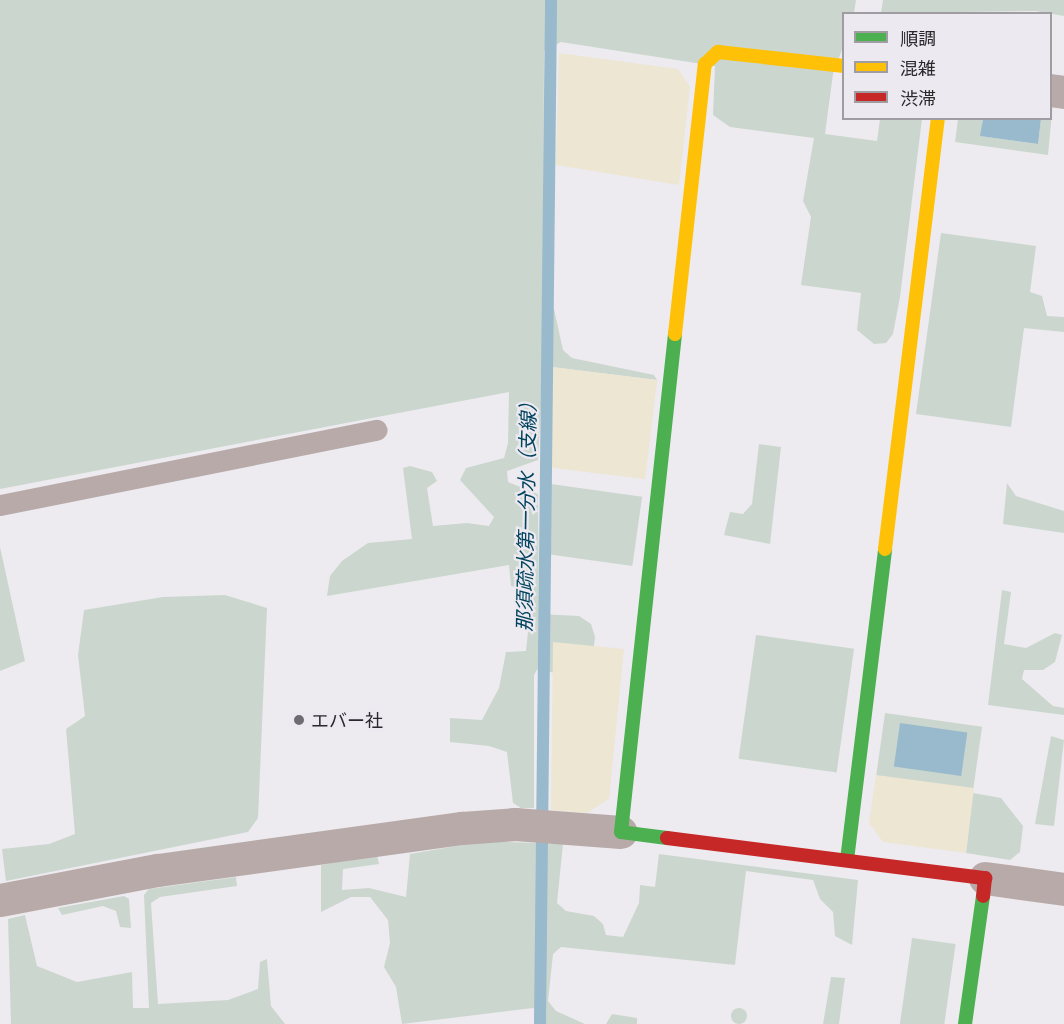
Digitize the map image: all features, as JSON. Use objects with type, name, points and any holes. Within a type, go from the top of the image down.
[{"type":"street","points":[[621,832],[705,64],[718,52],[842,66]]},
{"type":"street","points":[[847,860],[938,120]]},
{"type":"street","points":[[0,900],[158,870],[462,828],[516,824],[621,832],[1064,889]]},
{"type":"street","points":[[965,1024],[985,878]]},
{"type":"lane","points":[[0,505],[377,430]]},
{"type":"shaded area","points":[[0,0],[856,0],[854,12],[842,12],[842,50],[833,74],[825,134],[877,141],[880,120],[922,120],[900,297],[893,334],[886,343],[874,344],[857,330],[861,293],[801,285],[811,217],[803,201],[814,138],[730,127],[713,115],[715,66],[561,42],[544,51],[543,297],[554,309],[563,350],[572,358],[654,375],[657,380],[543,366],[538,460],[507,471],[508,482],[538,494],[539,614],[579,616],[591,624],[595,637],[593,653],[557,674],[538,668],[534,675],[534,808],[521,808],[513,803],[507,752],[489,746],[450,742],[450,718],[482,720],[499,688],[506,652],[526,651],[530,612],[520,588],[511,586],[509,565],[327,596],[330,576],[342,561],[368,543],[412,539],[403,468],[410,466],[432,472],[437,481],[427,488],[433,526],[467,523],[489,526],[494,517],[460,480],[466,468],[504,458],[508,443],[509,392],[0,489]]},
{"type":"shaded area","points":[[883,0],[1064,0],[1064,16],[1052,12],[1036,11],[881,12]]},
{"type":"shaded area","points":[[958,120],[983,120],[981,136],[1038,144],[1041,120],[1051,120],[1048,155],[955,142]]},
{"type":"shaded area","points":[[941,233],[1036,246],[1030,292],[1042,296],[1047,316],[1064,317],[1064,332],[1024,328],[1011,427],[916,414]]},
{"type":"shaded area","points":[[759,444],[781,447],[770,544],[724,535],[730,512],[743,514],[752,504]]},
{"type":"shaded area","points":[[1007,483],[1016,496],[1064,511],[1064,533],[1003,524]]},
{"type":"shaded area","points":[[551,484],[642,497],[632,566],[541,553]]},
{"type":"shaded area","points":[[0,547],[25,661],[0,671]]},
{"type":"shaded area","points":[[1002,590],[1011,592],[1004,644],[1026,648],[1055,633],[1062,635],[1055,662],[1043,670],[1024,670],[1022,679],[1053,706],[1064,708],[1064,715],[988,705]]},
{"type":"shaded area","points":[[225,595],[267,608],[258,818],[248,832],[6,881],[2,849],[49,844],[75,834],[66,729],[85,716],[78,655],[84,610],[163,597]]},
{"type":"shaded area","points":[[756,635],[854,649],[837,773],[739,759]]},
{"type":"shaded area","points":[[885,713],[982,727],[973,789],[876,775]]},
{"type":"shaded area","points":[[1051,736],[1064,740],[1054,826],[1035,824]]},
{"type":"shaded area","points":[[973,793],[1001,798],[1023,826],[1020,852],[1010,860],[966,853]]},
{"type":"shaded area","points":[[485,841],[563,844],[557,903],[566,911],[594,916],[603,924],[606,935],[623,937],[639,903],[640,885],[655,887],[659,854],[858,880],[852,945],[835,936],[833,912],[820,899],[813,880],[746,871],[735,965],[561,947],[553,954],[548,1001],[556,1011],[585,1024],[545,1024],[546,1017],[533,1008],[402,1024],[396,987],[384,967],[390,943],[388,920],[370,897],[351,897],[321,912],[321,865],[377,855],[379,864],[343,869],[342,890],[369,888],[406,897],[410,854]]},
{"type":"shaded area","points":[[236,877],[237,886],[160,897],[151,903],[158,1004],[228,1000],[258,989],[260,962],[267,959],[271,1006],[285,1024],[11,1024],[8,919],[25,915],[37,966],[77,982],[132,972],[133,1008],[149,1008],[144,895],[149,889]]},
{"type":"shaded area","points":[[124,896],[129,899],[131,928],[120,927],[116,911],[103,906],[62,915],[58,908]]},
{"type":"shaded area","points":[[912,938],[956,944],[944,1024],[900,1024]]},
{"type":"shaded area","points":[[831,977],[845,978],[839,1024],[823,1024]]},
{"type":"shaded area","points":[[736,1008],[742,1008],[747,1016],[745,1022],[736,1024],[731,1019],[731,1013]]},
{"type":"shaded area","points":[[612,1014],[637,1018],[637,1024],[606,1024]]},
{"type":"sand","points":[[559,53],[678,69],[690,87],[679,185],[556,165]]},
{"type":"sand","points":[[552,367],[657,380],[645,479],[540,466]]},
{"type":"sand","points":[[553,642],[624,649],[609,799],[587,813],[551,810]]},
{"type":"sand","points":[[876,775],[974,788],[966,853],[883,842],[869,823]]},
{"type":"water","points":[[983,120],[1041,120],[1038,144],[980,136]]},
{"type":"water","points":[[900,723],[967,732],[961,776],[894,767]]},
{"type":"waterway","name":"那須疏水第一分水（支線）","points":[[540,1024],[551,0]]},
{"type":"traffic: fast","points":[[667,838],[621,832],[675,334]]},
{"type":"traffic: fast","points":[[847,860],[885,549]]},
{"type":"traffic: fast","points":[[965,1024],[983,896]]},
{"type":"traffic: slow","points":[[675,334],[705,64],[718,52],[842,66]]},
{"type":"traffic: slow","points":[[885,549],[938,120]]},
{"type":"traffic: jam","points":[[667,838],[985,878],[983,896]]},
{"type":"place","name":"エバー社","points":[[299,720]]}]
